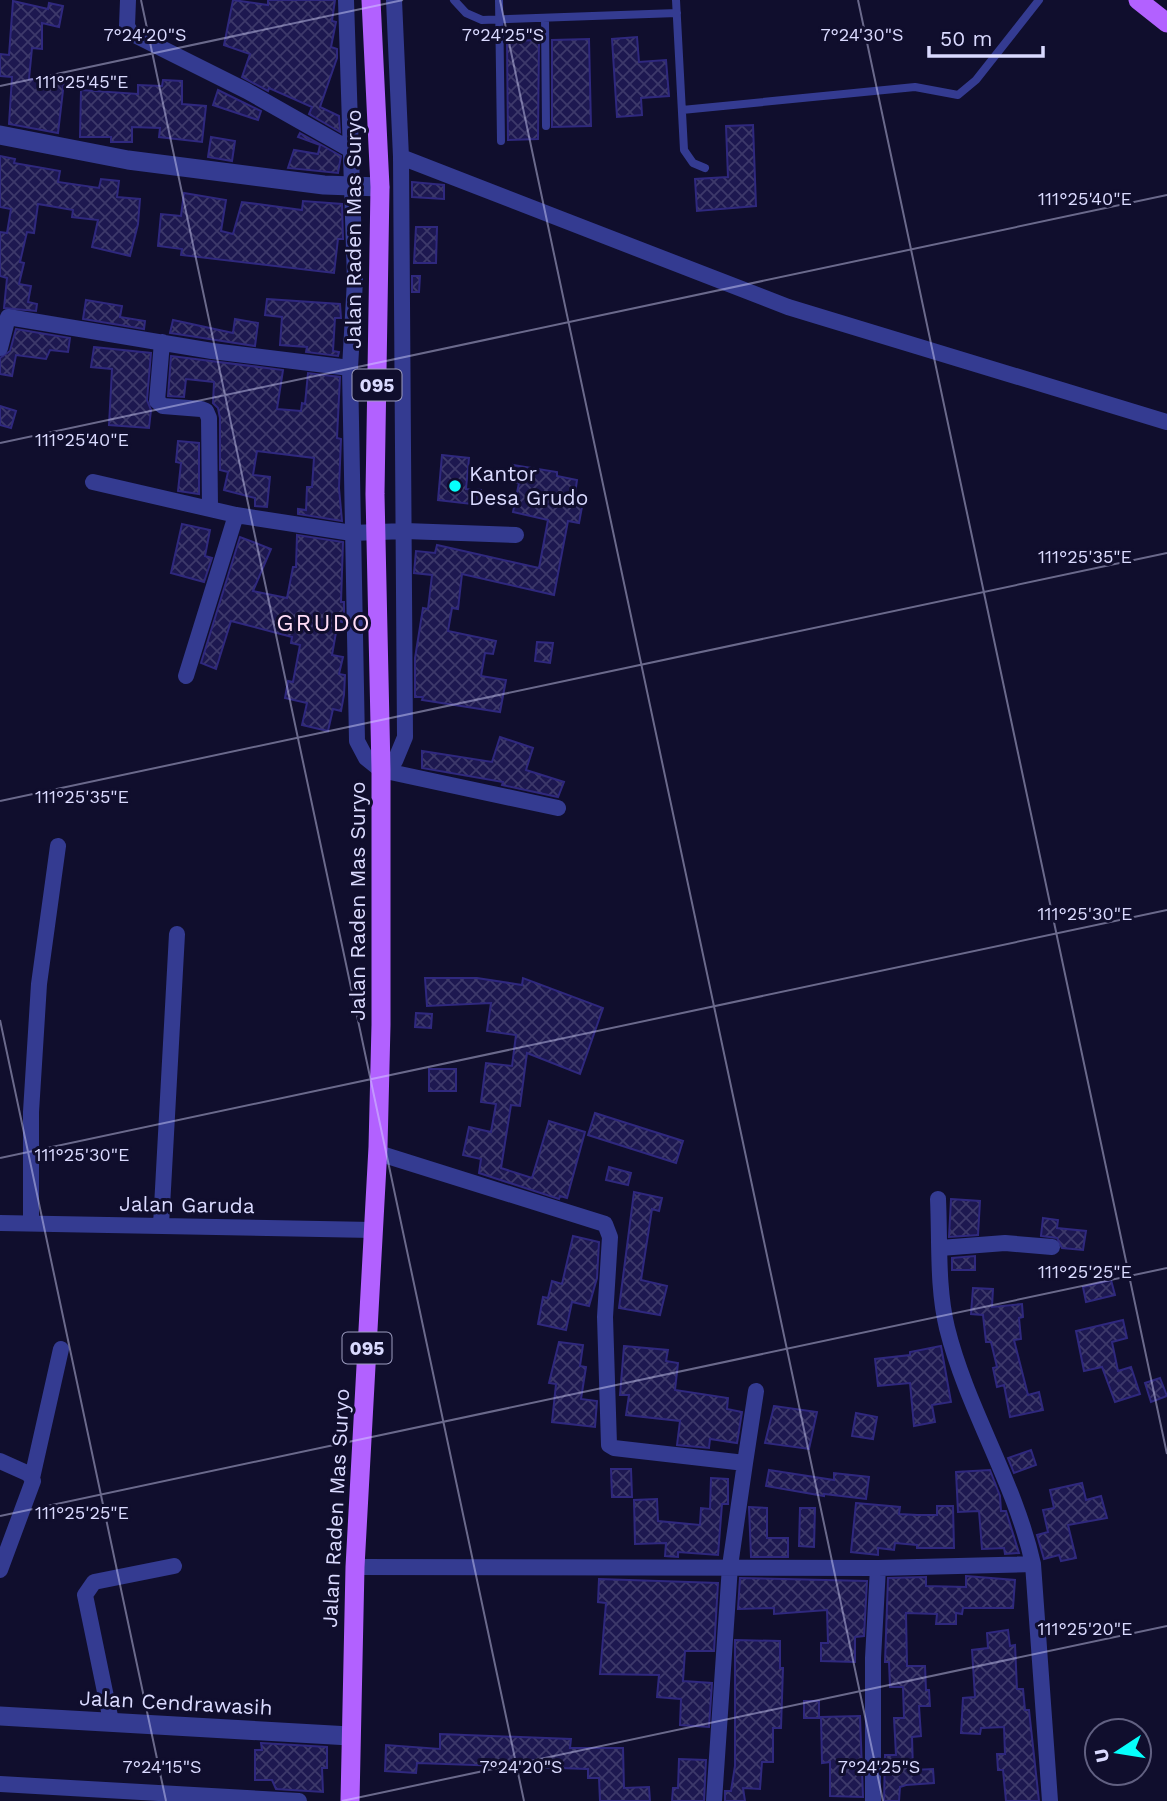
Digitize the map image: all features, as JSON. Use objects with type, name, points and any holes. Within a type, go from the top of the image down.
[{"type":"main road","name":"Jalan Raden Mas Suryo","points":[[350,1801],[349,1736],[355,1567],[378,1153],[381,961],[381,770],[376,533],[380,187],[372,0]]},
{"type":"main road","points":[[1138,0],[1167,23]]},
{"type":"street","points":[[128,0],[127,26],[131,33],[247,91],[351,150]]},
{"type":"street","points":[[346,0],[355,280],[350,369],[357,741],[366,758],[381,770],[558,808]]},
{"type":"street","points":[[381,770],[395,761],[405,737],[401,157],[394,0]]},
{"type":"street","points":[[0,135],[128,160],[353,187],[380,187]]},
{"type":"street","points":[[401,157],[788,307],[1167,422]]},
{"type":"street","points":[[0,348],[8,317],[350,369]]},
{"type":"street","points":[[162,342],[157,401],[163,406],[201,409],[206,411],[209,418],[210,507]]},
{"type":"street","points":[[93,482],[236,515],[352,533],[405,531],[516,535]]},
{"type":"street","points":[[186,676],[236,515]]},
{"type":"street","points":[[31,1223],[31,1112],[39,984],[58,846]]},
{"type":"street","points":[[161,1225],[177,934]]},
{"type":"street","points":[[378,1153],[605,1224],[610,1237],[605,1317],[609,1445],[614,1448],[745,1463]]},
{"type":"street","points":[[938,1199],[947,1327],[988,1440],[1024,1527],[1032,1564],[1050,1801]]},
{"type":"street","name":"Jalan Garuda","points":[[0,1223],[373,1230]]},
{"type":"street","points":[[940,1248],[1005,1243],[1052,1247]]},
{"type":"street","points":[[0,1570],[32,1490],[32,1478],[61,1349]]},
{"type":"street","points":[[714,1801],[730,1566],[756,1391]]},
{"type":"street","points":[[0,1461],[32,1478]]},
{"type":"street","points":[[355,1567],[878,1568],[1032,1564]]},
{"type":"street","points":[[111,1721],[85,1595],[88,1587],[94,1582],[174,1566]]},
{"type":"street","points":[[873,1801],[873,1658],[878,1568]]},
{"type":"street","name":"Jalan Cendrawasih","points":[[0,1716],[349,1736]]},
{"type":"street","points":[[0,1784],[299,1801]]},
{"type":"lane","points":[[454,0],[466,13],[482,20],[677,13]]},
{"type":"lane","points":[[499,0],[501,141]]},
{"type":"lane","points":[[676,0],[684,150],[693,163],[705,168]]},
{"type":"lane","points":[[682,110],[915,88],[957,95],[976,80],[1039,0]]},
{"type":"lane","points":[[545,18],[546,126]]},
{"type":"building","points":[[233,0],[268,5],[268,0],[335,0],[332,21],[336,22],[331,47],[337,49],[337,58],[320,107],[339,116],[340,132],[309,114],[312,107],[269,88],[268,91],[242,77],[250,54],[224,45]]},
{"type":"building","points":[[13,1],[48,9],[49,3],[63,6],[59,27],[42,23],[42,49],[32,48],[29,79],[64,82],[58,133],[9,124],[12,77],[0,76],[0,54],[9,55]]},
{"type":"building","points":[[637,37],[639,62],[666,60],[669,96],[641,98],[642,115],[617,117],[612,39]]},
{"type":"building","points":[[589,39],[591,126],[552,127],[552,40]]},
{"type":"building","points":[[539,40],[538,139],[508,140],[507,41]]},
{"type":"building","points":[[163,80],[182,81],[182,104],[206,106],[202,142],[159,137],[160,128],[132,127],[132,142],[111,142],[111,137],[80,137],[81,90],[138,94],[138,85],[162,86]]},
{"type":"building","points":[[218,90],[261,111],[258,120],[213,105]]},
{"type":"building","points":[[753,125],[756,206],[697,211],[695,179],[728,177],[726,126]]},
{"type":"building","points":[[300,133],[341,156],[338,173],[288,168],[294,150],[318,154],[320,145],[298,137]]},
{"type":"building","points":[[211,137],[235,141],[232,161],[208,157]]},
{"type":"building","points":[[0,156],[15,159],[14,163],[60,171],[58,182],[99,188],[101,179],[119,181],[117,197],[140,199],[138,224],[130,256],[92,247],[98,220],[72,217],[73,210],[38,204],[34,233],[27,232],[20,262],[24,263],[19,284],[31,286],[28,302],[37,304],[36,311],[4,308],[7,278],[0,276],[0,232],[7,233],[11,209],[0,207]]},
{"type":"building","points":[[412,182],[444,185],[444,199],[412,197]]},
{"type":"building","points":[[184,193],[226,200],[221,231],[233,234],[242,202],[302,210],[303,201],[342,204],[343,239],[338,239],[334,273],[181,255],[182,249],[158,246],[161,214],[181,216]]},
{"type":"building","points":[[416,227],[437,227],[436,263],[414,263]]},
{"type":"building","points":[[412,276],[420,276],[419,292],[412,292]]},
{"type":"building","points":[[267,299],[340,304],[341,318],[335,318],[333,351],[339,352],[338,356],[306,352],[307,347],[280,345],[282,317],[265,315]]},
{"type":"building","points":[[86,300],[122,306],[120,317],[145,321],[144,329],[83,319]]},
{"type":"building","points":[[235,319],[258,323],[255,346],[170,333],[173,320],[233,333]]},
{"type":"building","points":[[16,329],[70,338],[68,352],[50,350],[46,359],[16,355],[12,376],[0,374],[0,358],[10,351]]},
{"type":"building","points":[[94,347],[151,353],[147,400],[151,410],[149,428],[109,425],[112,369],[91,367]]},
{"type":"building","points":[[171,356],[283,370],[277,409],[301,411],[302,403],[305,404],[308,373],[340,377],[337,438],[341,439],[339,488],[342,521],[298,514],[298,509],[306,510],[307,487],[312,487],[314,458],[257,451],[253,475],[270,477],[267,507],[255,506],[255,498],[224,490],[228,472],[220,470],[220,418],[218,408],[213,403],[214,382],[186,379],[184,397],[168,396]]},
{"type":"building","points":[[0,406],[16,411],[11,428],[0,425]]},
{"type":"building","points":[[178,441],[199,443],[199,494],[178,491],[181,463],[176,462]]},
{"type":"building","points":[[442,455],[469,458],[466,489],[481,490],[480,505],[438,500]]},
{"type":"building","points":[[513,465],[557,472],[557,476],[577,480],[575,494],[584,496],[579,523],[568,521],[554,595],[462,574],[458,609],[452,608],[448,631],[496,641],[493,654],[485,653],[481,676],[506,680],[500,712],[422,700],[423,697],[415,697],[415,658],[423,608],[428,609],[432,575],[414,573],[416,551],[435,553],[437,545],[539,568],[548,520],[513,512],[519,483],[511,481]]},
{"type":"building","points":[[182,524],[210,530],[205,556],[212,558],[204,582],[171,573]]},
{"type":"building","points":[[297,535],[343,542],[341,602],[344,602],[344,613],[342,622],[338,621],[332,655],[343,657],[339,674],[345,675],[344,695],[341,711],[333,709],[328,731],[302,725],[307,703],[285,698],[288,681],[293,682],[300,645],[291,643],[292,637],[231,621],[216,669],[201,663],[240,537],[271,549],[253,591],[287,598],[293,567],[296,567]]},
{"type":"building","points":[[537,642],[553,643],[550,663],[535,661]]},
{"type":"building","points":[[500,737],[533,748],[526,770],[564,782],[558,797],[502,785],[503,782],[422,768],[422,751],[492,762]]},
{"type":"building","points":[[425,978],[477,978],[522,985],[523,978],[603,1008],[580,1074],[527,1053],[520,1106],[511,1105],[501,1168],[532,1178],[549,1121],[585,1132],[567,1198],[560,1196],[559,1199],[479,1173],[481,1159],[463,1155],[469,1127],[491,1132],[496,1104],[481,1102],[486,1063],[512,1066],[516,1035],[487,1031],[491,1003],[427,1006]]},
{"type":"building","points":[[416,1013],[432,1014],[431,1028],[415,1027]]},
{"type":"building","points":[[429,1069],[456,1069],[456,1091],[429,1091]]},
{"type":"building","points":[[595,1113],[683,1141],[676,1163],[588,1135]]},
{"type":"building","points":[[609,1167],[631,1173],[628,1185],[606,1180]]},
{"type":"building","points":[[634,1192],[662,1198],[659,1211],[652,1209],[641,1280],[667,1286],[660,1315],[619,1308]]},
{"type":"building","points":[[951,1199],[980,1201],[978,1235],[949,1237]]},
{"type":"building","points":[[1043,1218],[1058,1220],[1057,1228],[1086,1231],[1083,1250],[1062,1248],[1057,1238],[1041,1236]]},
{"type":"building","points":[[573,1236],[599,1242],[597,1278],[589,1306],[572,1302],[566,1330],[538,1324],[543,1297],[548,1298],[552,1281],[562,1284]]},
{"type":"building","points":[[975,1256],[975,1270],[952,1270],[952,1258]]},
{"type":"building","points":[[1111,1280],[1115,1295],[1086,1302],[1083,1287]]},
{"type":"building","points":[[973,1288],[993,1289],[992,1307],[1022,1304],[1023,1317],[1019,1318],[1021,1339],[1014,1340],[1028,1395],[1039,1392],[1043,1410],[1010,1417],[1004,1385],[997,1387],[993,1368],[997,1367],[991,1342],[986,1342],[983,1315],[971,1314]]},
{"type":"building","points":[[1123,1320],[1127,1338],[1112,1342],[1118,1371],[1131,1367],[1140,1394],[1115,1402],[1102,1367],[1084,1371],[1076,1331]]},
{"type":"building","points":[[559,1342],[583,1345],[580,1366],[586,1367],[581,1399],[597,1401],[595,1427],[552,1422],[556,1384],[549,1383]]},
{"type":"building","points":[[624,1346],[668,1350],[666,1361],[678,1363],[675,1390],[728,1398],[727,1409],[742,1412],[737,1443],[710,1439],[709,1448],[677,1445],[680,1421],[626,1415],[629,1395],[620,1395]]},
{"type":"building","points":[[941,1346],[951,1402],[932,1405],[935,1422],[914,1426],[910,1383],[878,1386],[875,1359],[910,1355],[910,1352]]},
{"type":"building","points":[[1160,1378],[1167,1396],[1151,1402],[1145,1383]]},
{"type":"building","points":[[774,1406],[817,1412],[809,1449],[765,1443]]},
{"type":"building","points":[[856,1413],[877,1417],[873,1439],[852,1436]]},
{"type":"building","points":[[1031,1450],[1036,1465],[1014,1473],[1008,1458]]},
{"type":"building","points":[[611,1469],[631,1469],[632,1497],[612,1497]]},
{"type":"building","points":[[769,1470],[834,1480],[834,1473],[869,1477],[866,1499],[824,1496],[766,1486]]},
{"type":"building","points":[[990,1470],[1000,1496],[1001,1511],[1006,1511],[1019,1553],[1005,1554],[1004,1548],[982,1549],[979,1511],[958,1512],[956,1472]]},
{"type":"building","points":[[711,1478],[728,1479],[728,1504],[722,1504],[718,1555],[678,1552],[678,1557],[665,1556],[666,1543],[635,1544],[634,1500],[657,1499],[658,1521],[700,1525],[701,1508],[710,1509]]},
{"type":"building","points":[[1082,1483],[1086,1500],[1101,1496],[1107,1518],[1068,1525],[1076,1558],[1061,1561],[1059,1555],[1044,1559],[1037,1535],[1048,1532],[1043,1510],[1054,1508],[1050,1490]]},
{"type":"building","points":[[856,1503],[900,1507],[899,1514],[918,1515],[937,1515],[937,1506],[953,1506],[954,1548],[917,1548],[917,1545],[895,1543],[894,1550],[878,1548],[878,1555],[851,1552]]},
{"type":"building","points":[[749,1507],[767,1508],[767,1538],[788,1538],[788,1557],[751,1557]]},
{"type":"building","points":[[800,1508],[815,1508],[814,1547],[799,1546]]},
{"type":"building","points":[[966,1576],[1015,1580],[1013,1608],[963,1608],[962,1614],[956,1613],[956,1624],[936,1624],[937,1614],[906,1613],[907,1666],[925,1666],[930,1706],[919,1706],[921,1736],[912,1737],[913,1770],[933,1769],[934,1783],[900,1787],[899,1801],[884,1801],[885,1755],[896,1755],[894,1718],[904,1718],[903,1687],[890,1687],[889,1662],[885,1662],[888,1578],[926,1577],[926,1586],[966,1587]]},
{"type":"building","points":[[740,1578],[867,1581],[864,1636],[855,1637],[855,1662],[821,1661],[821,1643],[828,1643],[827,1610],[774,1614],[774,1608],[738,1609]]},
{"type":"building","points":[[599,1579],[718,1583],[714,1651],[685,1651],[683,1681],[712,1683],[709,1727],[680,1725],[681,1699],[657,1697],[659,1675],[600,1674],[606,1603],[598,1602]]},
{"type":"building","points":[[1008,1630],[1010,1646],[1015,1645],[1017,1689],[1023,1689],[1025,1710],[1029,1710],[1039,1801],[1006,1801],[1003,1770],[998,1770],[997,1754],[1005,1754],[1004,1727],[981,1728],[980,1734],[961,1733],[963,1698],[975,1697],[972,1650],[988,1648],[987,1633]]},
{"type":"building","points":[[735,1640],[780,1641],[780,1668],[783,1668],[781,1728],[773,1728],[773,1762],[762,1762],[760,1789],[743,1788],[745,1801],[725,1801],[725,1791],[731,1791],[735,1766]]},
{"type":"building","points":[[804,1701],[819,1701],[819,1718],[804,1718]]},
{"type":"building","points":[[860,1716],[863,1797],[830,1796],[830,1762],[822,1763],[821,1717]]},
{"type":"building","points":[[440,1734],[571,1739],[570,1748],[623,1748],[624,1788],[649,1787],[650,1801],[600,1801],[599,1778],[588,1778],[588,1769],[417,1763],[416,1773],[385,1771],[386,1745],[440,1749]]},
{"type":"building","points":[[261,1743],[327,1747],[327,1768],[322,1768],[323,1792],[276,1789],[272,1780],[255,1780],[255,1750],[262,1750]]},
{"type":"building","points":[[679,1759],[706,1760],[704,1801],[672,1801],[673,1788],[678,1788]]},
{"type":"place","name":"Kantor Desa Grudo","points":[[455,486]]},
{"type":"district","name":"GRUDO","points":[[324,623]]}]
